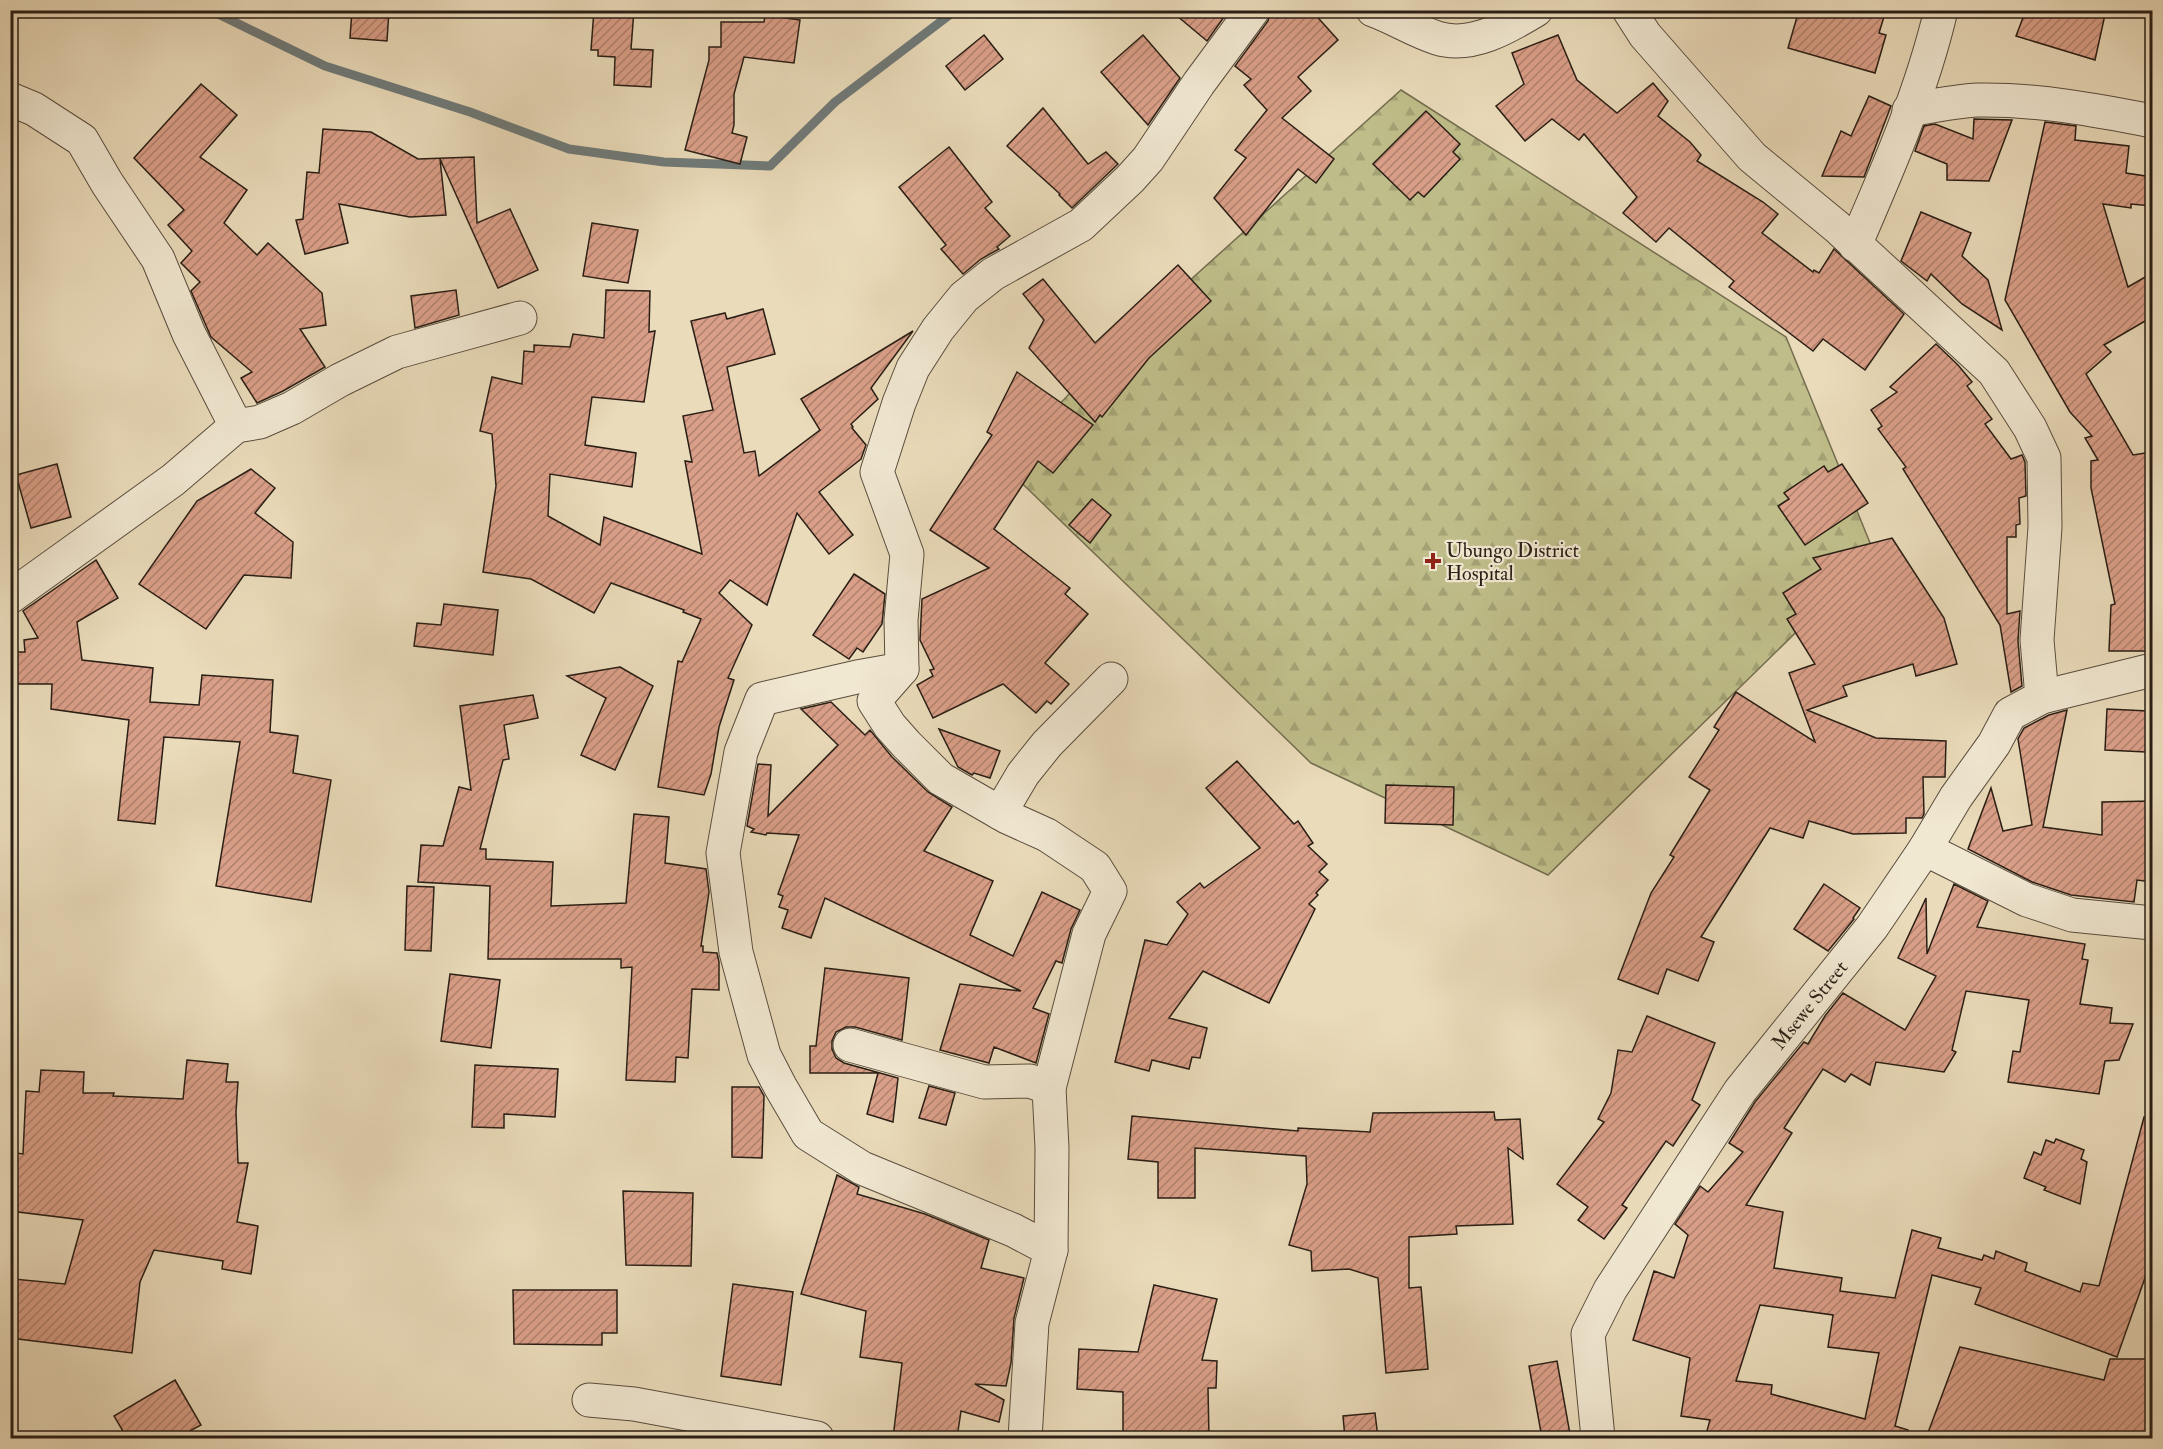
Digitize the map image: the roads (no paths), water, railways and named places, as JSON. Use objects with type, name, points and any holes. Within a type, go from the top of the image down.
[{"type":"street","points":[[1025,1438],[1032,1323],[1051,1250],[1052,1148],[1049,1088],[1089,934],[1110,891],[1095,867],[1047,835],[1000,813],[941,779],[890,726],[874,701],[902,669],[901,620],[907,554],[877,472],[913,368],[938,329],[964,297],[993,274],[1081,225],[1130,179],[1148,159],[1199,83],[1253,10]]},
{"type":"street","points":[[1373,10],[1394,17],[1438,38],[1467,40],[1494,33],[1536,10]]},
{"type":"street","points":[[1629,10],[1645,35],[1752,157],[1837,227],[1994,372],[2030,428],[2044,458],[2045,527],[2037,640],[2042,697]]},
{"type":"street","points":[[1855,245],[1910,110],[1941,10]]},
{"type":"street","points":[[10,99],[34,109],[82,140],[107,183],[158,259],[189,334],[236,426]]},
{"type":"street","points":[[1910,110],[1977,100],[2034,103],[2152,121]]},
{"type":"street","points":[[10,597],[173,480],[236,426],[260,422],[281,413],[398,352],[520,318]]},
{"type":"street","points":[[902,669],[856,677],[762,699],[741,752],[723,853],[736,952],[764,1056],[808,1134],[862,1168],[1013,1230],[1051,1250]]},
{"type":"street","name":"Msewe Street","points":[[1598,1438],[1588,1334],[1610,1290],[1740,1091],[1872,927],[1925,849],[1956,797],[1994,744],[2010,714],[2042,697],[2152,670]]},
{"type":"street","points":[[1000,813],[1023,774],[1047,744],[1111,680]]},
{"type":"street","points":[[1925,849],[2027,900],[2072,915],[2152,923]]},
{"type":"street","points":[[850,1045],[984,1082],[1030,1081],[1049,1088]]},
{"type":"street","points":[[589,1400],[634,1404],[817,1438]]},
{"type":"waterway","points":[[210,10],[325,66],[470,112],[569,149],[664,162],[770,166],[835,102],[956,10]]},
{"type":"place","name":"Ubungo District Hospital","points":[[1433,561]]}]
